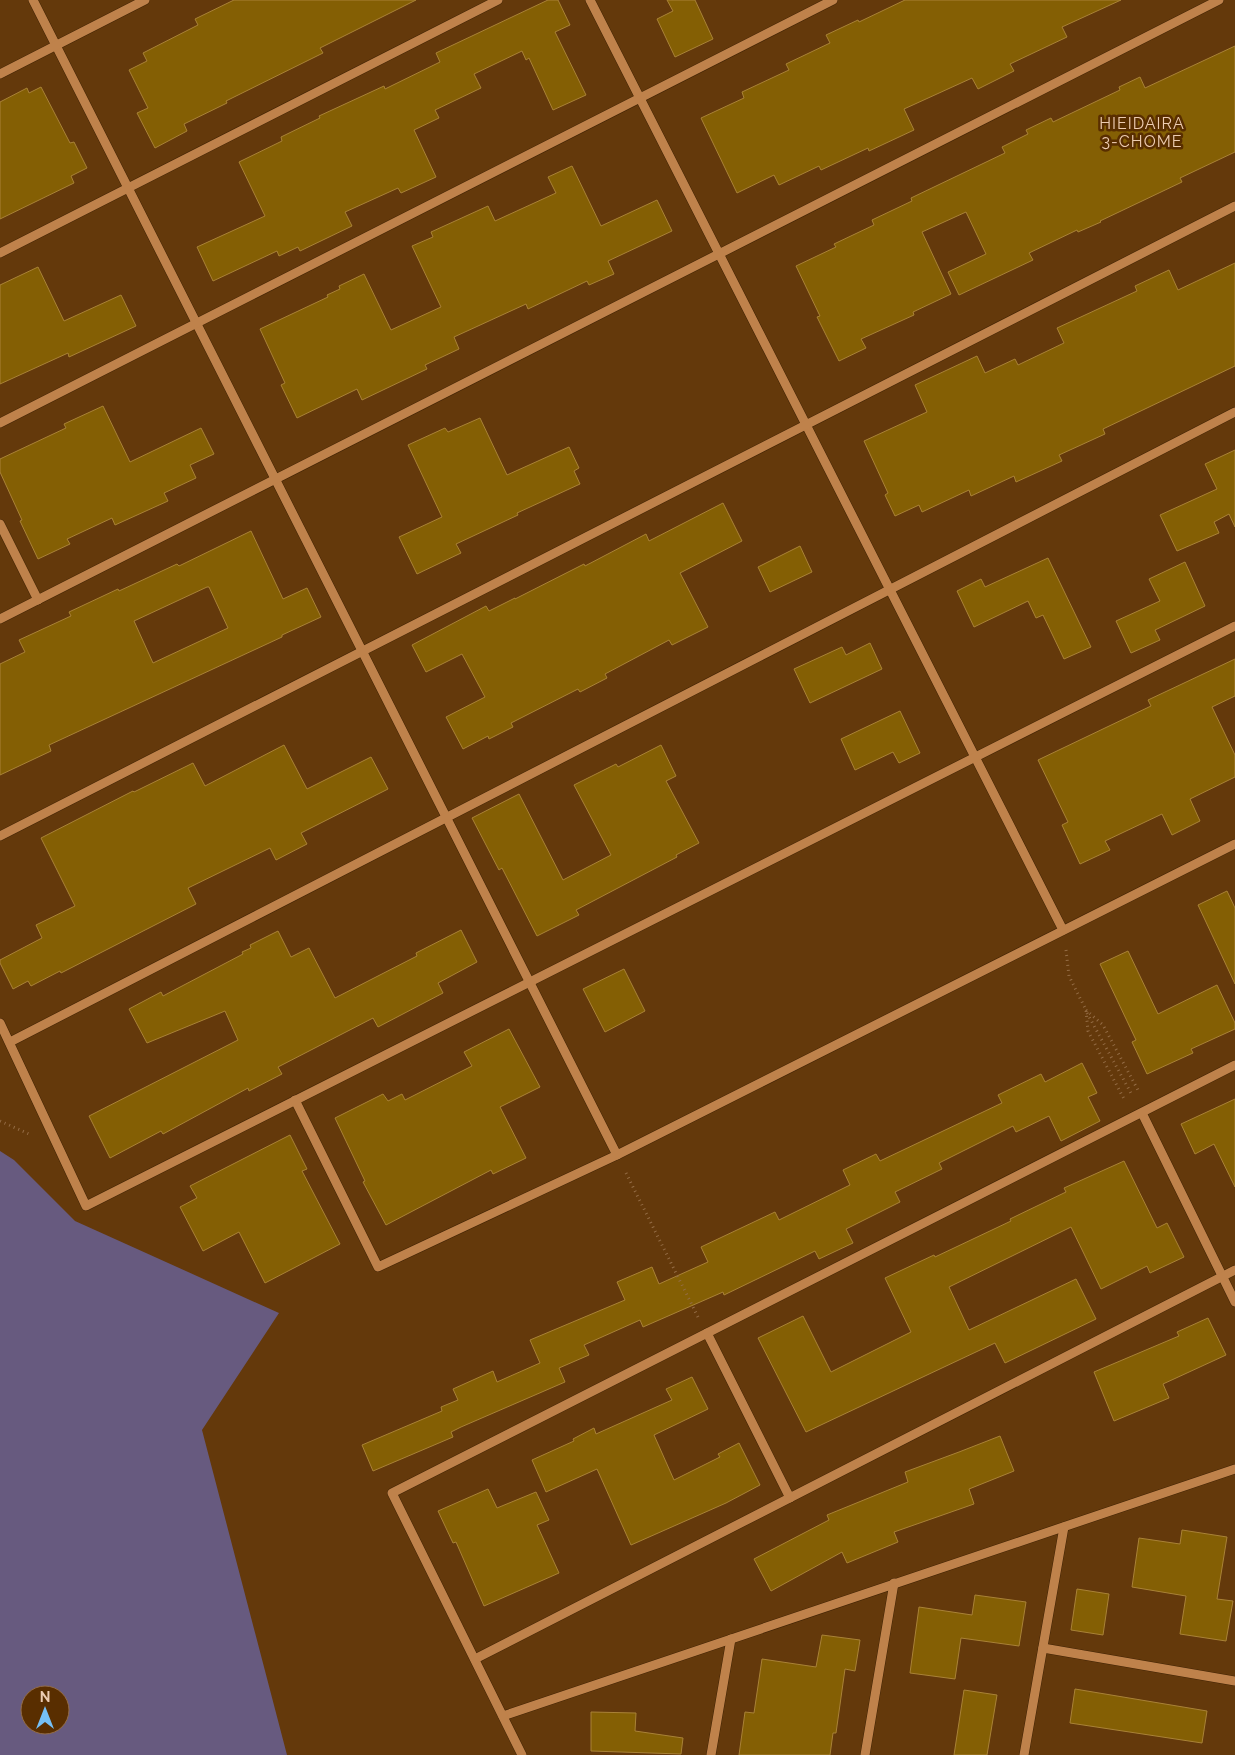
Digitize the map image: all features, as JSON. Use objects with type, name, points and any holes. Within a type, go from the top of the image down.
[{"type":"street","points":[[33,0],[617,1155]]},
{"type":"street","points":[[0,74],[145,0]]},
{"type":"street","points":[[0,253],[498,0]]},
{"type":"street","points":[[590,0],[1063,930]]},
{"type":"street","points":[[0,423],[833,0]]},
{"type":"street","points":[[0,619],[1219,0]]},
{"type":"street","points":[[0,836],[1235,206]]},
{"type":"street","points":[[10,1042],[1235,412]]},
{"type":"street","points":[[0,524],[38,600]]},
{"type":"street","points":[[0,1023],[86,1206],[1235,626]]},
{"type":"street","points":[[296,1100],[378,1267],[617,1155],[1235,844]]},
{"type":"street","points":[[522,1755],[392,1493],[1235,1065]]},
{"type":"street","points":[[1141,1113],[1235,1302]]},
{"type":"street","points":[[475,1659],[1235,1270]]},
{"type":"street","points":[[707,1333],[790,1498]]},
{"type":"street","points":[[503,1716],[1235,1469]]},
{"type":"street","points":[[1024,1755],[1064,1527]]},
{"type":"street","points":[[865,1755],[894,1584]]},
{"type":"street","points":[[711,1755],[731,1639]]},
{"type":"street","points":[[1043,1648],[1235,1681]]},
{"type":"path","points":[[1063,930],[1069,976],[1141,1113]]},
{"type":"path","points":[[1086,1010],[1103,1025],[1141,1113]]},
{"type":"path","points":[[1086,1010],[1088,1031],[1141,1113]]},
{"type":"path","points":[[617,1155],[666,1256],[707,1333]]},
{"type":"shaded area","points":[[0,1151],[14,1160],[75,1221],[279,1313],[202,1430],[287,1755],[0,1755]]},
{"type":"building","points":[[234,0],[416,0],[320,48],[323,53],[184,124],[187,131],[155,148],[137,113],[148,108],[129,70],[147,61],[143,53],[198,25],[195,19]]},
{"type":"building","points":[[548,0],[558,0],[570,25],[555,32],[586,95],[553,110],[529,58],[526,60],[522,51],[474,74],[481,88],[435,110],[439,118],[414,130],[436,177],[401,193],[398,188],[345,212],[352,226],[300,251],[298,247],[279,256],[277,251],[213,281],[197,247],[265,216],[239,162],[282,141],[281,137],[320,118],[319,116],[384,86],[385,89],[440,62],[436,53]]},
{"type":"building","points":[[667,0],[695,0],[713,39],[675,57],[657,19],[673,11]]},
{"type":"building","points":[[905,0],[1121,0],[1062,27],[1067,37],[1010,64],[1014,71],[978,89],[972,78],[904,109],[914,130],[869,151],[868,148],[821,170],[819,166],[779,185],[774,175],[737,193],[701,118],[744,98],[742,92],[789,70],[786,64],[830,43],[826,35]]},
{"type":"building","points":[[1235,46],[1235,152],[1180,178],[1182,182],[1101,222],[1078,232],[1077,230],[1029,253],[1033,260],[959,295],[948,272],[986,254],[966,212],[922,232],[951,294],[913,312],[914,315],[861,339],[866,348],[839,361],[817,317],[820,316],[796,266],[836,247],[834,244],[874,225],[872,220],[912,201],[911,198],[1005,153],[1002,147],[1028,134],[1026,130],[1051,118],[1053,122],[1120,90],[1119,87],[1140,77],[1145,88]]},
{"type":"building","points":[[41,87],[70,143],[74,142],[87,168],[71,176],[74,183],[0,219],[0,102],[27,88],[29,93]]},
{"type":"building","points":[[572,166],[601,226],[657,200],[672,231],[608,261],[614,274],[589,285],[587,281],[528,309],[526,304],[454,337],[459,349],[425,365],[427,369],[362,400],[357,389],[297,418],[281,385],[285,383],[260,329],[328,297],[327,295],[340,289],[339,286],[364,274],[391,330],[441,307],[412,246],[433,237],[431,232],[488,206],[495,221],[556,193],[548,177]]},
{"type":"building","points":[[1235,263],[1235,366],[1103,429],[1105,434],[1059,455],[1062,461],[1016,482],[1014,476],[971,496],[969,490],[922,512],[919,505],[895,516],[885,495],[888,493],[864,441],[927,412],[915,385],[977,356],[985,373],[1015,359],[1018,365],[1064,343],[1057,328],[1137,291],[1135,286],[1169,270],[1178,290]]},
{"type":"building","points":[[38,267],[64,321],[121,295],[136,326],[69,357],[68,353],[0,384],[0,285]]},
{"type":"building","points":[[103,406],[130,462],[201,428],[214,454],[190,465],[196,478],[164,493],[168,501],[115,525],[112,518],[67,539],[70,544],[38,559],[0,472],[0,459],[66,428],[64,424]]},
{"type":"building","points":[[480,418],[507,475],[569,447],[579,468],[574,471],[580,484],[456,544],[461,553],[417,574],[399,537],[442,517],[408,445],[445,428],[448,432]]},
{"type":"building","points":[[1235,450],[1235,527],[1229,514],[1214,522],[1219,533],[1177,551],[1160,515],[1217,489],[1205,464]]},
{"type":"building","points":[[723,503],[742,541],[680,573],[708,627],[672,645],[669,640],[605,674],[607,678],[580,692],[578,689],[511,723],[513,727],[489,739],[488,736],[463,749],[446,717],[485,697],[462,654],[426,672],[412,645],[486,606],[489,611],[584,564],[585,566],[646,534],[649,541]]},
{"type":"building","points":[[251,531],[283,599],[307,588],[321,617],[49,745],[51,751],[0,775],[0,664],[25,652],[19,640],[71,616],[69,612],[118,589],[119,591],[177,564],[179,566]],"holes":[[[209,587],[228,628],[153,663],[134,621]]]},
{"type":"building","points":[[800,546],[812,572],[770,592],[758,567]]},
{"type":"building","points":[[1048,558],[1091,647],[1064,659],[1043,615],[1036,618],[1028,601],[974,627],[957,591],[981,579],[985,587]]},
{"type":"building","points":[[1185,562],[1205,606],[1155,630],[1160,640],[1131,653],[1116,621],[1160,601],[1149,579]]},
{"type":"building","points":[[870,643],[882,669],[810,703],[794,669],[842,647],[846,655]]},
{"type":"building","points":[[1235,659],[1235,696],[1212,707],[1235,755],[1235,777],[1190,799],[1200,821],[1172,835],[1162,814],[1105,841],[1110,850],[1080,864],[1062,825],[1068,822],[1038,760],[1151,706],[1148,700]]},
{"type":"building","points":[[900,711],[920,753],[899,763],[893,752],[855,770],[841,739]]},
{"type":"building","points":[[284,745],[307,789],[371,757],[388,789],[301,833],[307,844],[276,860],[270,848],[188,888],[196,904],[61,973],[60,971],[31,986],[28,981],[13,989],[0,960],[42,938],[36,925],[75,906],[41,838],[193,763],[205,786]]},
{"type":"building","points":[[661,745],[676,776],[666,781],[699,843],[676,855],[677,857],[576,910],[579,915],[537,936],[502,868],[499,870],[472,818],[519,794],[563,880],[611,855],[574,785],[616,764],[618,767]]},
{"type":"building","points":[[1227,891],[1235,908],[1235,984],[1198,905]]},
{"type":"building","points":[[461,930],[477,962],[438,983],[443,993],[378,1027],[373,1018],[278,1067],[282,1074],[249,1091],[248,1088],[163,1134],[161,1131],[110,1158],[89,1116],[238,1040],[225,1011],[147,1043],[129,1009],[161,992],[163,996],[243,954],[242,952],[251,948],[250,945],[278,931],[291,957],[309,948],[335,998],[417,956],[416,953]]},
{"type":"building","points":[[1128,951],[1158,1014],[1217,985],[1235,1023],[1235,1029],[1191,1049],[1193,1053],[1147,1074],[1132,1042],[1136,1040],[1100,964]]},
{"type":"building","points":[[624,969],[645,1011],[605,1032],[583,989]]},
{"type":"building","points":[[509,1029],[540,1087],[500,1107],[526,1158],[493,1174],[491,1170],[386,1225],[363,1182],[365,1181],[335,1118],[383,1094],[388,1101],[402,1094],[405,1100],[472,1066],[464,1052]]},
{"type":"building","points":[[1082,1063],[1097,1093],[1088,1097],[1100,1121],[1061,1141],[1049,1116],[1016,1132],[1013,1126],[939,1163],[942,1169],[895,1192],[900,1202],[846,1229],[853,1243],[819,1259],[815,1251],[724,1295],[723,1292],[643,1327],[640,1320],[584,1345],[589,1355],[559,1368],[565,1382],[461,1427],[451,1432],[453,1437],[373,1471],[362,1445],[442,1411],[441,1407],[458,1400],[453,1389],[493,1371],[497,1382],[540,1363],[530,1340],[625,1300],[617,1282],[652,1267],[659,1284],[708,1262],[701,1247],[775,1212],[779,1220],[850,1185],[843,1170],[876,1154],[880,1161],[1002,1103],[998,1095],[1041,1074],[1045,1082]]},
{"type":"building","points":[[1235,1099],[1235,1187],[1214,1144],[1195,1154],[1181,1124]]},
{"type":"building","points":[[290,1135],[307,1169],[302,1171],[340,1244],[265,1283],[239,1232],[203,1251],[180,1207],[197,1198],[190,1186]]},
{"type":"building","points":[[1124,1161],[1157,1228],[1167,1223],[1184,1257],[1150,1273],[1147,1266],[1101,1289],[1071,1227],[949,1287],[969,1330],[1076,1279],[1096,1319],[1005,1363],[995,1343],[806,1432],[758,1338],[803,1316],[831,1372],[911,1332],[885,1278],[1011,1221],[1010,1219],[1066,1192],[1064,1188]]},
{"type":"building","points":[[1208,1318],[1226,1355],[1163,1384],[1169,1398],[1114,1421],[1094,1372],[1179,1336],[1177,1332]]},
{"type":"building","points":[[692,1377],[708,1409],[654,1435],[674,1480],[720,1457],[718,1454],[739,1443],[760,1485],[726,1503],[631,1545],[597,1469],[546,1492],[532,1460],[574,1441],[573,1439],[594,1428],[596,1434],[672,1400],[666,1389]]},
{"type":"building","points":[[1000,1436],[1014,1471],[969,1489],[974,1504],[894,1532],[898,1542],[847,1563],[842,1552],[771,1591],[754,1559],[829,1520],[827,1515],[908,1482],[905,1472]]},
{"type":"building","points":[[488,1489],[497,1508],[536,1492],[549,1520],[537,1525],[559,1573],[484,1606],[456,1542],[453,1543],[438,1511]]},
{"type":"building","points":[[1182,1530],[1227,1537],[1217,1599],[1233,1601],[1226,1641],[1180,1634],[1186,1596],[1132,1587],[1139,1538],[1180,1544]]},
{"type":"building","points":[[1077,1589],[1109,1594],[1103,1635],[1071,1630]]},
{"type":"building","points":[[975,1595],[1026,1602],[1019,1646],[961,1638],[955,1679],[910,1673],[919,1607],[972,1615]]},
{"type":"building","points":[[822,1635],[860,1640],[855,1671],[845,1669],[836,1733],[833,1733],[830,1755],[739,1755],[745,1712],[754,1713],[762,1659],[816,1667]]},
{"type":"building","points":[[1075,1689],[1207,1711],[1202,1743],[1070,1723]]},
{"type":"building","points":[[964,1690],[997,1695],[987,1755],[954,1755]]},
{"type":"building","points":[[591,1712],[636,1713],[635,1731],[683,1738],[681,1754],[591,1751]]},
{"type":"district","name":"HIEIDAIRA 3-CHOME","points":[[1142,132]]}]
